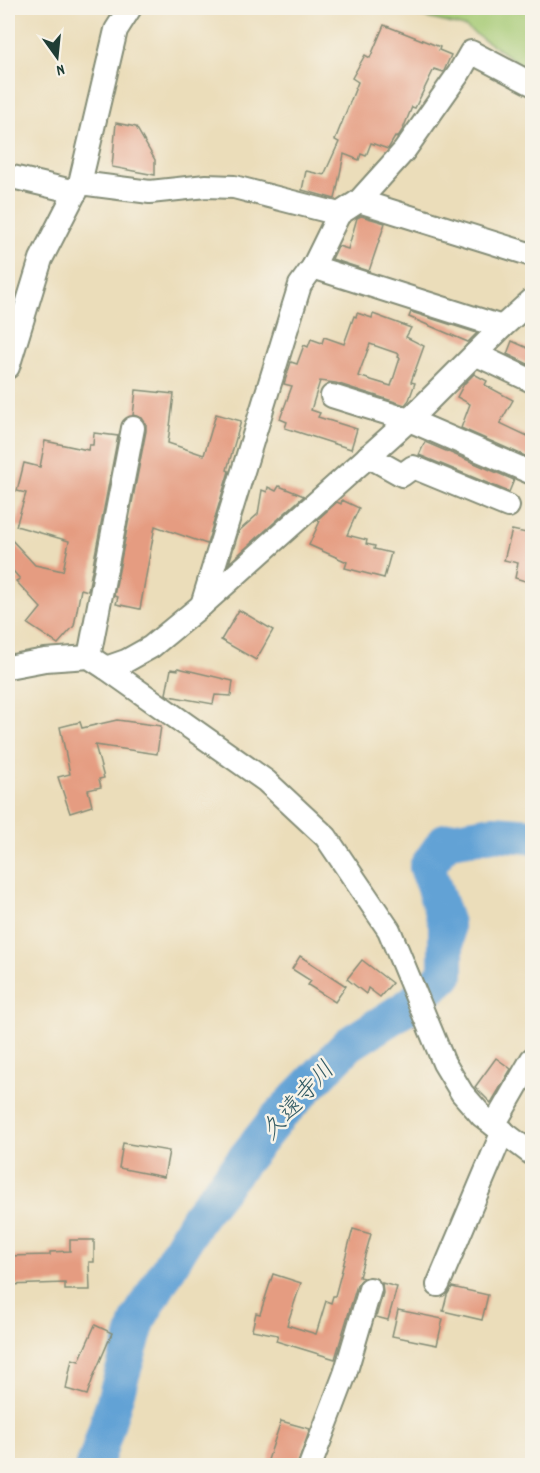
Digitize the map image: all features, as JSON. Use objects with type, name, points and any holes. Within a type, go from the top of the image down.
[{"type":"street","points":[[8,363],[41,259],[78,188],[116,30],[130,8]]},
{"type":"street","points":[[202,605],[300,285],[313,267],[339,214],[359,201],[404,151],[471,52],[532,84]]},
{"type":"street","points":[[8,176],[78,188],[150,192],[206,186],[234,187],[339,214]]},
{"type":"street","points":[[359,201],[532,255]]},
{"type":"street","points":[[313,267],[502,327]]},
{"type":"street","points":[[8,667],[45,660],[98,663],[126,661],[151,647],[202,605],[409,420],[532,300]]},
{"type":"street","points":[[475,354],[532,381]]},
{"type":"street","points":[[332,396],[409,420],[532,472]]},
{"type":"street","points":[[98,663],[133,428]]},
{"type":"street","points":[[368,456],[402,475],[412,467],[508,506]]},
{"type":"street","points":[[98,663],[266,781],[327,837],[389,930],[444,1063],[462,1093],[482,1116],[532,1154]]},
{"type":"street","points":[[438,1285],[499,1128],[532,1059]]},
{"type":"street","points":[[310,1466],[345,1374],[370,1289]]},
{"type":"green space","points":[[385,8],[532,8],[532,72],[465,27]]},
{"type":"building","points":[[384,25],[440,47],[439,50],[451,55],[444,71],[434,69],[415,108],[412,107],[403,129],[388,149],[371,143],[366,156],[361,154],[359,160],[344,154],[335,199],[302,190],[306,171],[324,175],[339,142],[335,140],[358,82],[352,78],[365,55],[370,58]]},
{"type":"building","points":[[116,123],[136,127],[155,160],[155,175],[112,167]]},
{"type":"building","points":[[361,216],[385,223],[369,271],[332,259],[338,246],[348,249],[357,218]]},
{"type":"building","points":[[411,312],[477,333],[468,342],[409,317]]},
{"type":"building","points":[[357,313],[372,318],[373,314],[411,328],[406,337],[424,346],[411,382],[415,383],[405,405],[336,383],[320,381],[311,410],[320,413],[318,417],[357,429],[351,449],[285,428],[287,422],[280,419],[292,386],[284,384],[291,362],[297,364],[304,345],[308,347],[311,339],[322,343],[324,337],[344,344],[354,316],[356,317]],"holes":[[[370,344],[399,354],[400,358],[391,386],[358,376]]]},
{"type":"building","points":[[512,341],[532,350],[532,366],[507,354]]},
{"type":"building","points":[[474,374],[487,381],[485,385],[513,400],[500,423],[532,438],[532,459],[461,428],[470,404],[457,397],[464,384]]},
{"type":"building","points":[[136,390],[174,394],[168,443],[204,455],[216,414],[241,421],[207,544],[155,526],[140,609],[116,604],[118,597],[114,596],[146,431],[146,424],[142,418],[133,415]]},
{"type":"building","points":[[94,433],[118,436],[88,591],[81,589],[74,626],[58,644],[28,624],[41,608],[16,581],[20,579],[8,565],[8,536],[35,565],[63,571],[69,541],[16,526],[26,493],[17,491],[24,463],[40,467],[45,441],[88,450],[89,445],[93,445]]},
{"type":"building","points":[[425,442],[514,480],[509,492],[419,455]]},
{"type":"building","points":[[279,486],[304,496],[229,563],[239,531],[258,514],[262,490],[267,492],[268,487],[276,491]]},
{"type":"building","points":[[342,500],[359,508],[347,535],[367,540],[366,544],[375,546],[374,549],[391,553],[384,578],[345,568],[347,562],[309,545],[320,521],[317,520],[337,502],[341,504]]},
{"type":"building","points":[[512,530],[526,533],[527,530],[532,531],[532,583],[515,578],[518,563],[504,560]]},
{"type":"building","points":[[239,610],[273,630],[256,660],[221,640]]},
{"type":"building","points":[[178,668],[233,681],[231,696],[215,695],[213,704],[169,696],[166,694],[171,669],[178,670]]},
{"type":"building","points":[[117,720],[161,726],[157,754],[95,745],[104,778],[99,779],[101,787],[88,790],[92,806],[70,813],[58,777],[70,774],[60,727],[80,722],[82,728]]},
{"type":"building","points":[[300,956],[346,986],[335,1002],[308,985],[311,981],[292,969]]},
{"type":"building","points":[[362,960],[392,983],[380,997],[368,988],[366,994],[347,979]]},
{"type":"building","points":[[496,1058],[511,1069],[491,1103],[475,1087]]},
{"type":"building","points":[[123,1143],[169,1151],[164,1177],[119,1168]]},
{"type":"building","points":[[353,1229],[371,1234],[359,1277],[363,1278],[357,1285],[335,1359],[276,1341],[278,1335],[252,1330],[256,1313],[260,1314],[273,1274],[301,1283],[287,1325],[316,1334],[326,1301],[331,1303],[335,1296]]},
{"type":"building","points":[[70,1240],[94,1240],[94,1262],[89,1262],[90,1290],[65,1290],[65,1283],[8,1285],[8,1256],[50,1255],[50,1252],[70,1251]]},
{"type":"building","points":[[382,1283],[397,1287],[388,1320],[376,1317],[383,1293]]},
{"type":"building","points":[[452,1287],[488,1295],[482,1320],[443,1311],[447,1295]]},
{"type":"building","points":[[398,1310],[443,1319],[437,1345],[392,1336]]},
{"type":"building","points":[[95,1325],[112,1333],[87,1395],[66,1389],[72,1359],[79,1361]]},
{"type":"building","points":[[281,1421],[310,1429],[297,1466],[266,1466]]},
{"type":"waterway","name":"久遠寺川","points":[[93,1466],[139,1318],[199,1216],[278,1117],[349,1044],[409,1006],[446,974],[446,924],[427,867],[445,841],[493,833],[532,836]]}]
